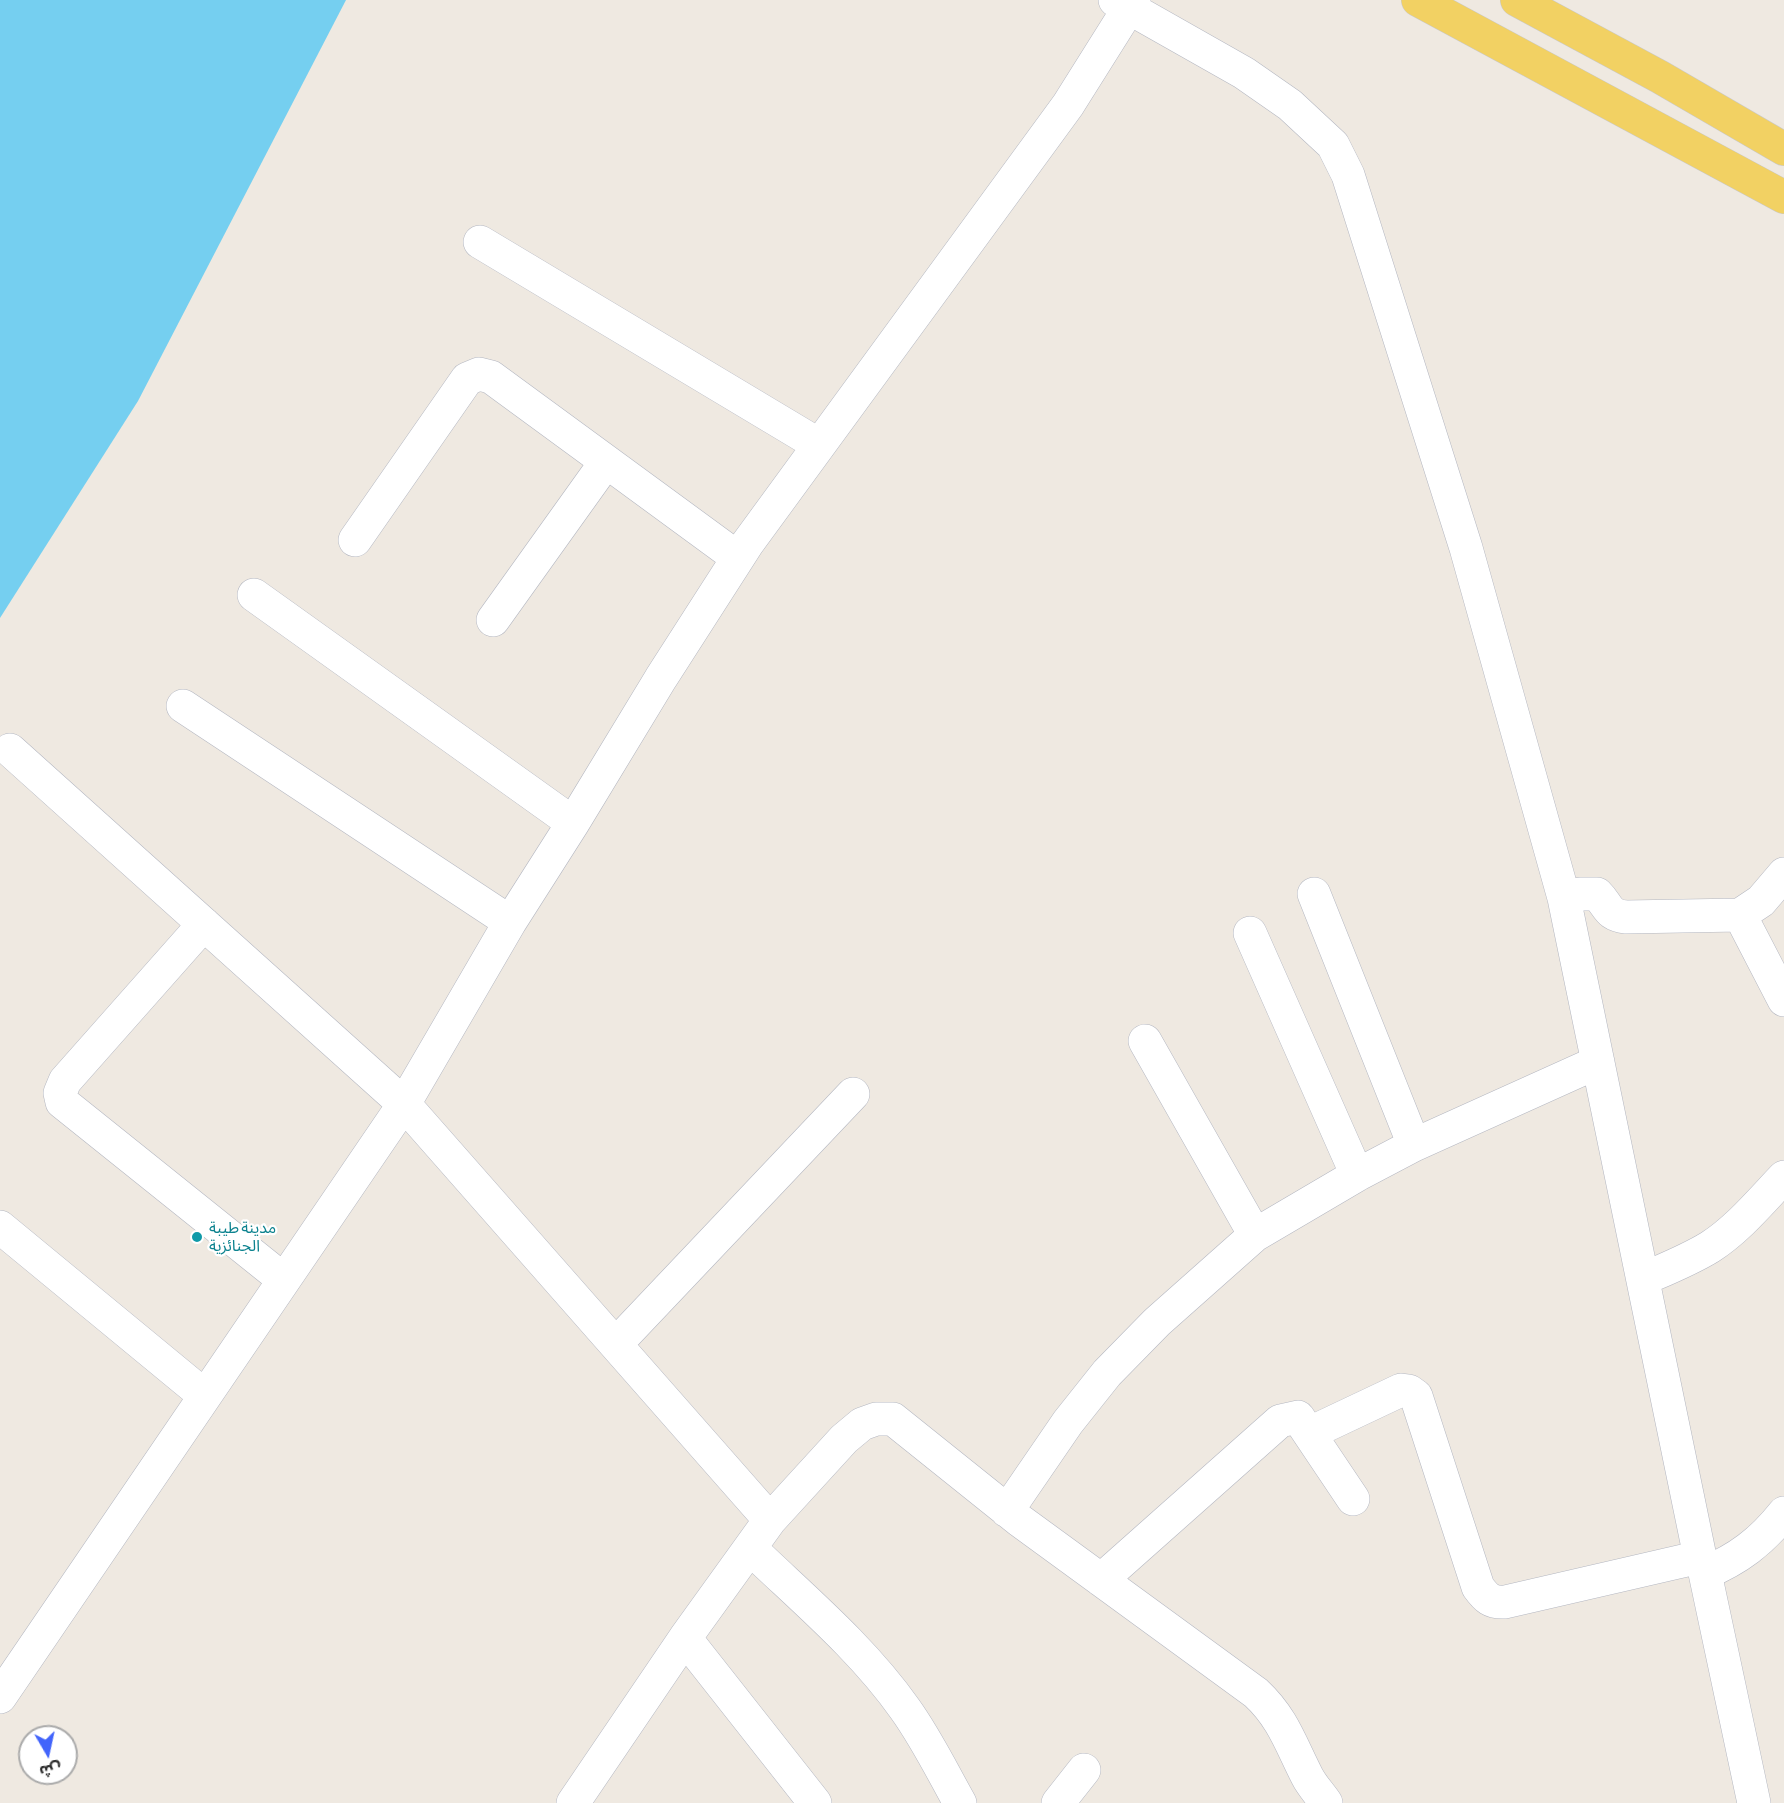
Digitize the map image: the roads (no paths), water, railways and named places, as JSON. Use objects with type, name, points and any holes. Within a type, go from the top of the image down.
[{"type":"main road","points":[[1418,0],[1784,197]]},
{"type":"main road","points":[[1517,0],[1660,77],[1784,149]]},
{"type":"street","points":[[0,1697],[404,1104],[510,922],[738,558],[1068,105],[1126,3],[1244,73],[1290,105],[1333,145],[1355,198],[1466,548],[1564,898],[1702,1565],[1754,1803]]},
{"type":"street","points":[[480,242],[819,445]]},
{"type":"street","points":[[355,540],[467,379],[478,374],[491,377],[738,558]]},
{"type":"street","points":[[493,620],[606,462]]},
{"type":"street","points":[[254,595],[573,823]]},
{"type":"street","points":[[183,706],[510,922]]},
{"type":"street","points":[[10,750],[404,1104],[770,1520]]},
{"type":"street","points":[[1564,898],[1580,894],[1597,894],[1611,913],[1626,917],[1740,915],[1761,901],[1784,874]]},
{"type":"street","points":[[1314,894],[1414,1145]]},
{"type":"street","points":[[1740,915],[1784,1000]]},
{"type":"street","points":[[204,924],[65,1081],[60,1093],[62,1102],[284,1280]]},
{"type":"street","points":[[1250,933],[1357,1175]]},
{"type":"street","points":[[1145,1041],[1256,1235]]},
{"type":"street","points":[[1007,1511],[1068,1422],[1107,1373],[1157,1323],[1256,1235],[1357,1175],[1414,1145],[1598,1062]]},
{"type":"street","points":[[616,1344],[853,1094]]},
{"type":"street","points":[[1643,1279],[1693,1257],[1712,1245],[1748,1215],[1784,1177]]},
{"type":"street","points":[[0,1227],[205,1396]]},
{"type":"street","points":[[1310,1433],[1401,1390],[1409,1391],[1416,1396],[1478,1587],[1487,1599],[1495,1603],[1702,1565],[1729,1563],[1752,1546],[1784,1514]]},
{"type":"street","points":[[1101,1580],[1280,1421],[1298,1417],[1353,1499]]},
{"type":"street","points":[[573,1803],[685,1638],[770,1520],[844,1439],[862,1424],[876,1419],[893,1419],[1007,1511],[1256,1693],[1269,1705],[1285,1729],[1308,1778],[1326,1803]]},
{"type":"street","points":[[750,1548],[873,1668],[905,1708],[960,1803]]},
{"type":"street","points":[[685,1638],[815,1803]]},
{"type":"street","points":[[1058,1803],[1084,1770]]},
{"type":"water","points":[[0,0],[346,0],[138,401],[0,618]]},
{"type":"place","name":"مدينة طيبة الجنائزية","points":[[197,1237]]}]
